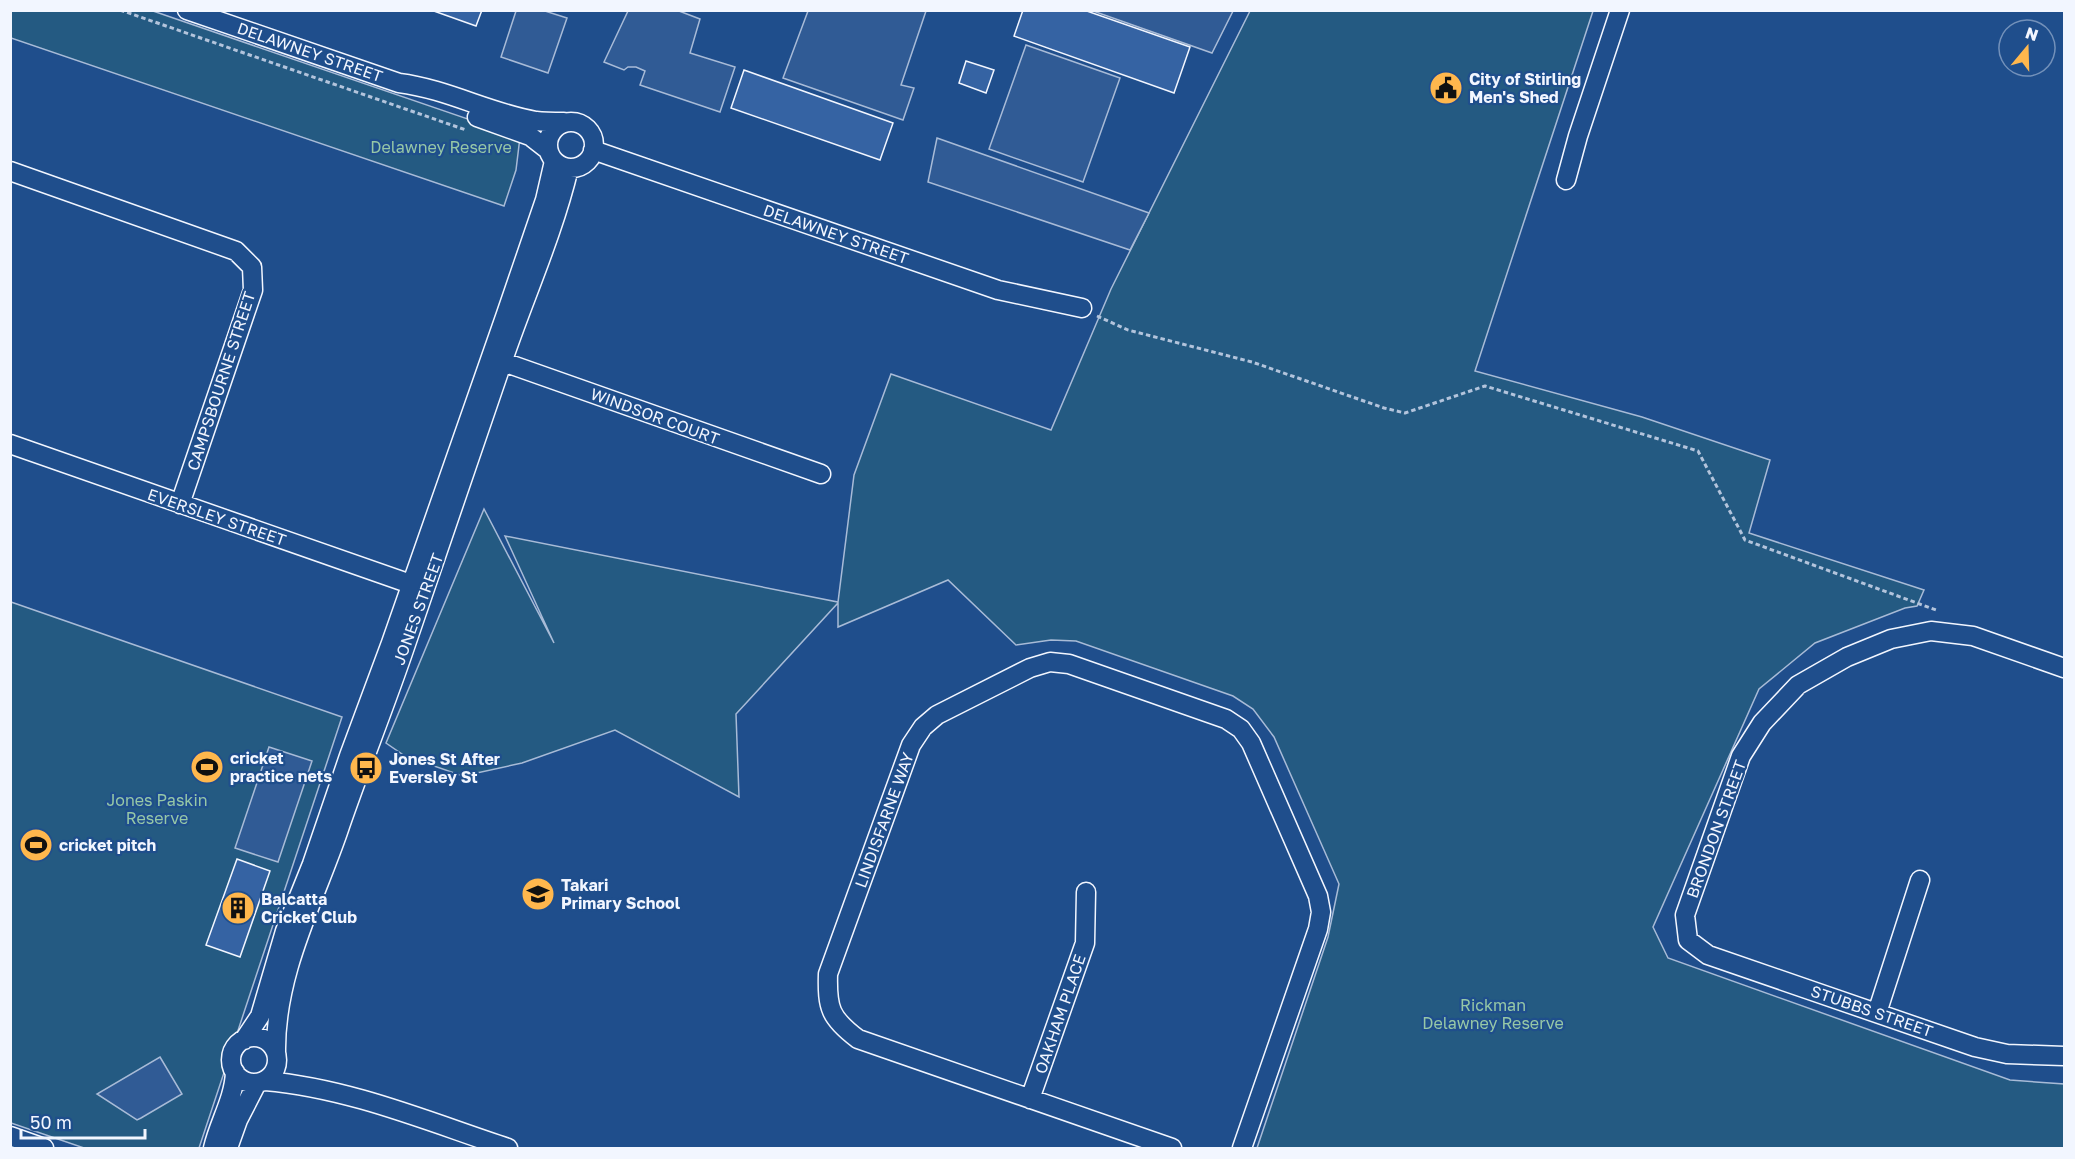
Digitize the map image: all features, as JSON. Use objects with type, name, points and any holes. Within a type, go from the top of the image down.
[{"type":"street","name":"DELAWNEY STREET","points":[[187,10],[399,83],[425,86],[514,116],[538,121],[564,122]]},
{"type":"street","points":[[1566,180],[1578,136],[1620,10]]},
{"type":"street","name":"DELAWNEY STREET","points":[[399,83],[419,97],[530,136],[557,160]]},
{"type":"street","points":[[557,160],[582,165],[594,150],[592,136],[588,129],[574,122],[564,122]]},
{"type":"street","name":"JONES STREET","points":[[244,1040],[260,1016],[285,931],[312,864],[349,756],[418,587],[496,359],[549,232],[557,160],[549,136],[564,122]]},
{"type":"street","name":"DELAWNEY STREET","points":[[594,150],[998,290],[1082,308]]},
{"type":"street","name":"CAMPSBOURNE STREET","points":[[10,171],[236,251],[252,267],[253,290],[180,504]]},
{"type":"street","name":"WINDSOR COURT","points":[[496,359],[821,474]]},
{"type":"street","name":"EVERSLEY STREET","points":[[10,444],[418,587]]},
{"type":"street","name":"JONES STREET","points":[[277,1056],[278,1013],[291,957],[405,648],[418,587]]},
{"type":"street","name":"BRONDON STREET","points":[[1688,940],[1685,915],[1742,756],[1762,723],[1798,685],[1847,657],[1891,639],[1931,631],[1973,636],[2064,668]]},
{"type":"street","name":"LINDISFARNE WAY","points":[[1172,1149],[858,1039],[840,1026],[827,1001],[828,974],[911,745],[923,727],[937,715],[1030,668],[1050,662],[1069,664],[1170,699],[1226,719],[1241,729],[1251,743],[1318,896],[1321,912],[1318,929],[1242,1149]]},
{"type":"street","points":[[1877,1013],[1920,880]]},
{"type":"street","name":"OAKHAM PLACE","points":[[1030,1099],[1085,943],[1086,892]]},
{"type":"street","name":"STUBBS STREET","points":[[1688,940],[1708,955],[1975,1047],[2007,1054],[2064,1056]]},
{"type":"street","points":[[342,1094],[291,1069],[277,1056],[272,1045],[259,1038],[244,1040],[232,1055],[235,1072],[248,1082],[294,1083],[342,1094],[508,1149]]},
{"type":"street","points":[[228,1149],[230,1140],[261,1082],[272,1076],[277,1056]]},
{"type":"street","points":[[213,1149],[234,1087],[235,1072]]},
{"type":"street","points":[[10,1136],[44,1149]]},
{"type":"path","points":[[120,10],[468,131]]},
{"type":"path","points":[[1082,308],[1128,330],[1252,362],[1384,408],[1405,413],[1485,386],[1698,451],[1745,540],[1936,610]]},
{"type":"green space","name":"Delawney Reserve","points":[[11,11],[153,11],[520,137],[516,170],[504,206],[11,38]]},
{"type":"green space","name":"Rickman Delawney Reserve","points":[[1250,11],[1593,11],[1475,371],[1642,417],[1770,460],[1749,533],[1924,590],[1917,606],[1905,608],[1815,643],[1759,689],[1653,927],[1668,958],[2010,1080],[2064,1084],[2064,1148],[1257,1148],[1328,937],[1339,884],[1274,737],[1253,709],[1233,696],[1076,641],[1051,640],[1016,645],[948,580],[838,627],[838,603],[736,714],[739,797],[615,730],[522,763],[463,776],[405,756],[386,743],[484,509],[554,643],[505,536],[838,602],[854,475],[891,374],[1051,430],[1111,289]]},
{"type":"green space","name":"Jones Paskin Reserve","points":[[11,602],[342,717],[199,1148],[84,1148],[11,1123]]},
{"type":"shaded area","points":[[1233,10],[1212,53],[1093,11]]},
{"type":"shaded area","points":[[516,11],[545,11],[567,18],[548,73],[501,57]]},
{"type":"shaded area","points":[[628,11],[679,11],[700,19],[690,53],[735,67],[720,112],[640,85],[645,71],[636,67],[628,67],[624,70],[604,62]]},
{"type":"shaded area","points":[[808,11],[926,11],[901,85],[914,88],[903,120],[783,78]]},
{"type":"shaded area","points":[[1026,45],[1120,78],[1083,182],[989,149]]},
{"type":"shaded area","points":[[937,138],[1149,213],[1130,250],[928,182]]},
{"type":"shaded area","points":[[269,747],[312,761],[278,862],[235,848]]},
{"type":"shaded area","points":[[160,1057],[182,1094],[137,1120],[97,1094]]},
{"type":"building","points":[[431,10],[482,10],[476,26]]},
{"type":"building","points":[[1023,10],[1084,10],[1190,47],[1174,93],[1014,36]]},
{"type":"building","points":[[966,61],[994,70],[986,93],[959,83]]},
{"type":"building","points":[[744,70],[893,123],[880,160],[731,108]]},
{"type":"building","name":"Balcatta Cricket Club","points":[[237,859],[270,871],[240,957],[206,945]]},
{"type":"place","name":"City of Stirling Men's Shed","points":[[1446,88]]},
{"type":"place","name":"cricket practice nets","points":[[207,767]]},
{"type":"place","name":"Jones St After Eversley St","points":[[366,768]]},
{"type":"place","name":"cricket pitch","points":[[36,845]]},
{"type":"place","name":"Takari Primary School","points":[[538,894]]},
{"type":"place","name":"Balcatta Cricket Club","points":[[238,908]]}]
